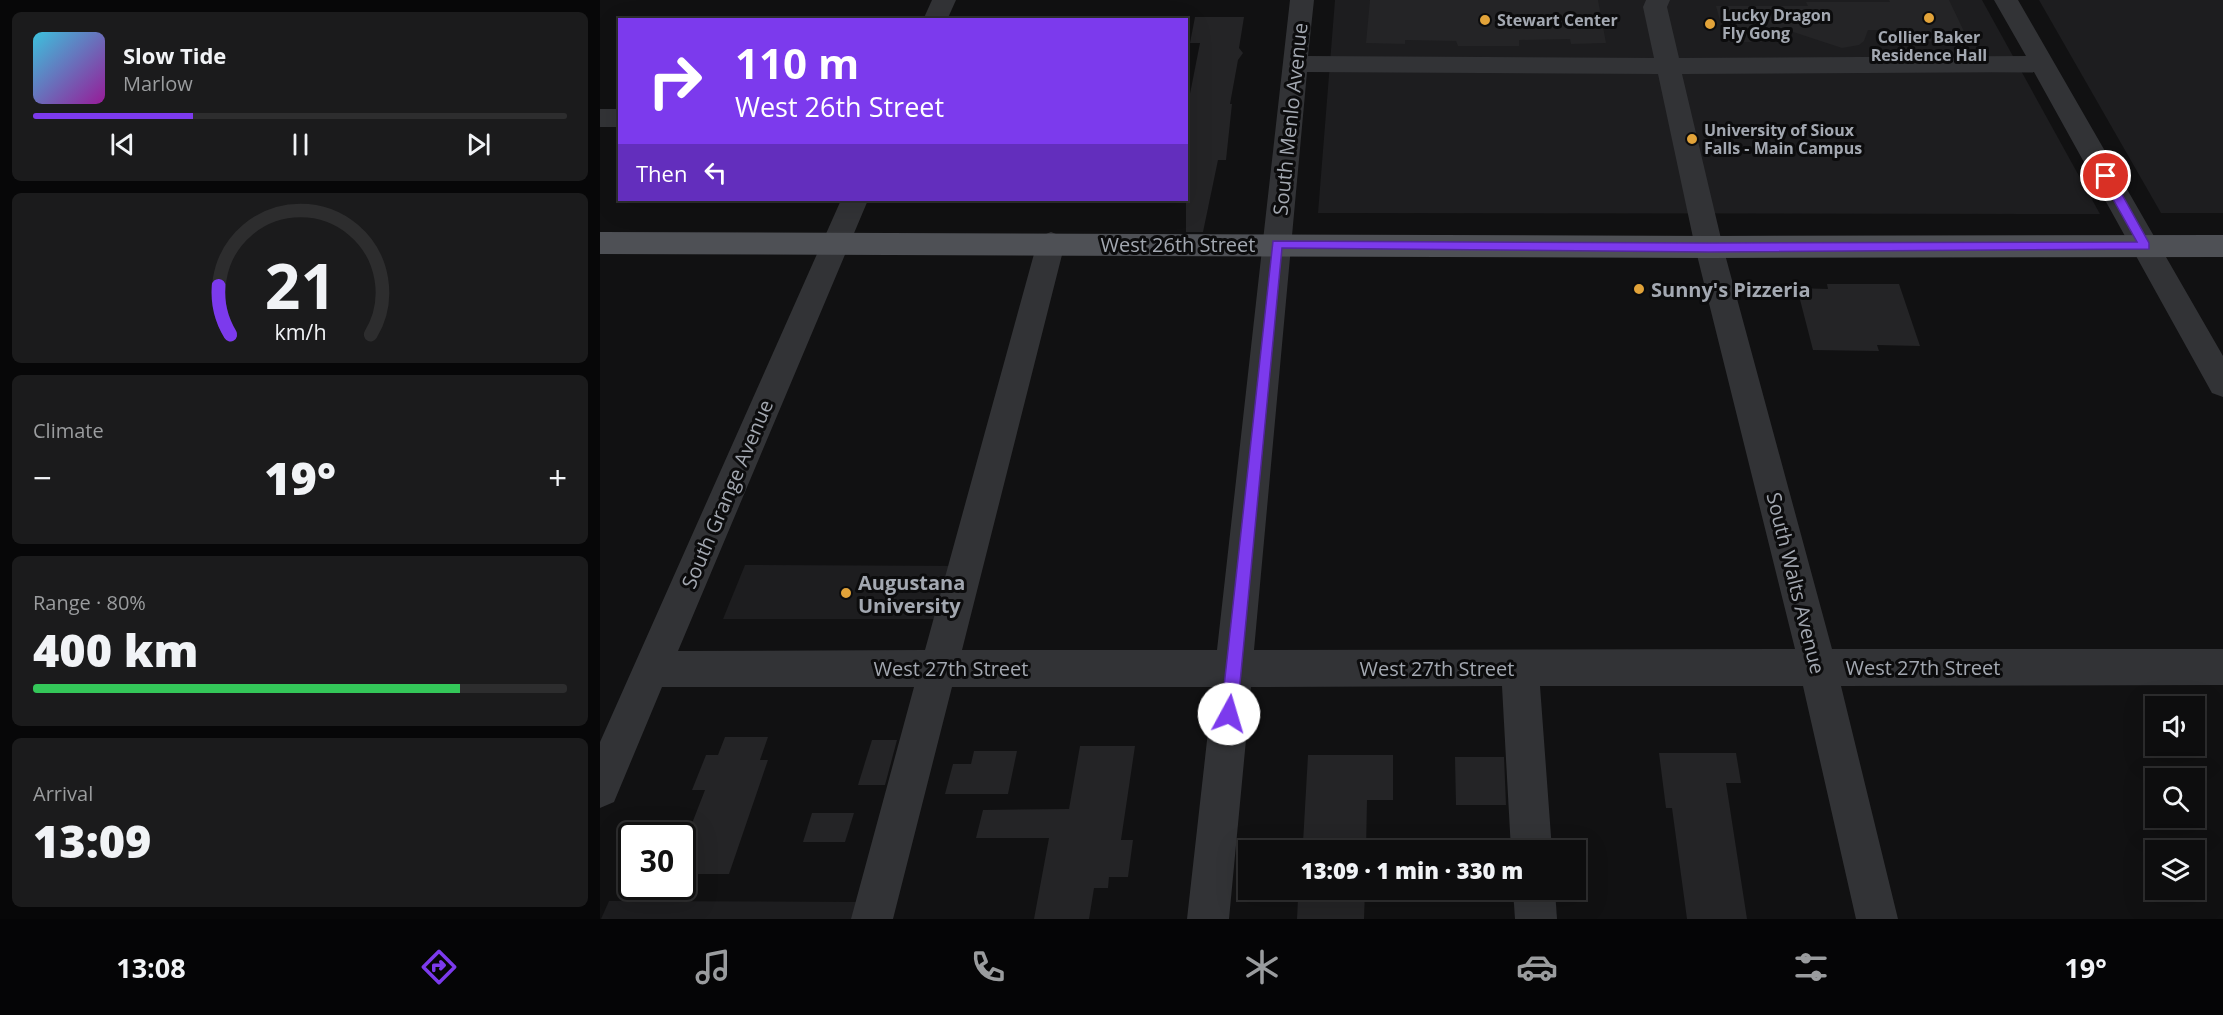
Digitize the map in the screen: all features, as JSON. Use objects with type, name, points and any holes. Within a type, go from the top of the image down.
[{"type":"main road","name":"West 26th Street","points":[[600,243],[1277,244],[1709,248],[2223,246]]},
{"type":"street","points":[[936,18],[944,0]]},
{"type":"street","name":"South Menlo Avenue","points":[[1208,919],[1302,0]]},
{"type":"street","name":"South Walts Avenue","points":[[1658,0],[1655,7],[1709,248],[1818,668],[1877,919]]},
{"type":"street","points":[[2006,0],[2223,384]]},
{"type":"street","points":[[1295,64],[1668,66],[2042,64]]},
{"type":"street","points":[[600,118],[618,118]]},
{"type":"street","name":"South Grange Avenue","points":[[600,788],[854,201]]},
{"type":"street","points":[[872,919],[1050,243]]},
{"type":"street","name":"West 27th Street","points":[[651,669],[2223,667]]},
{"type":"street","points":[[1520,668],[1531,840]]},
{"type":"street","points":[[1535,900],[1536,919]]},
{"type":"shaded area","name":"University of Sioux Falls - Main Campus","points":[[1335,0],[1982,0],[2100,214],[1318,213]]},
{"type":"shaded area","points":[[2039,0],[2223,0],[2223,213],[2161,213]]},
{"type":"shaded area","name":"Augustana University","points":[[745,565],[965,566],[950,619],[723,619]]},
{"type":"shaded area","points":[[609,901],[858,902],[853,919],[601,919]]},
{"type":"building","name":"Stewart Center","points":[[1370,0],[1598,0],[1606,43],[1571,44],[1570,39],[1519,40],[1519,46],[1458,46],[1456,41],[1405,40],[1405,44],[1366,43]]},
{"type":"building","points":[[1889,0],[1949,0],[1969,42],[1910,41],[1905,30],[1868,30],[1864,41],[1859,45],[1842,48],[1778,27],[1783,42],[1726,42],[1716,6],[1808,6],[1806,2],[1890,2]]},
{"type":"building","points":[[1195,17],[1244,17],[1239,48],[1243,53],[1238,60],[1230,104],[1232,104],[1226,160],[1218,160],[1203,232],[1186,232],[1188,104],[1200,43],[1190,43]]},
{"type":"building","points":[[1827,284],[1899,284],[1920,346],[1877,345],[1879,351],[1813,350],[1797,288],[1828,289]]},
{"type":"building","points":[[725,737],[768,737],[760,760],[768,760],[729,874],[696,874],[696,822],[693,822],[705,790],[692,790],[706,755],[718,755]]},
{"type":"building","points":[[872,740],[897,740],[885,785],[858,785]]},
{"type":"building","points":[[1080,746],[1135,746],[1121,840],[1133,840],[1128,877],[1109,877],[1108,888],[1094,888],[1089,919],[1034,919],[1049,838],[976,838],[983,810],[1069,809]]},
{"type":"building","points":[[974,751],[1017,751],[1008,794],[945,794],[953,764],[971,764]]},
{"type":"building","points":[[1659,753],[1736,753],[1741,783],[1726,783],[1747,919],[1687,919],[1672,808],[1666,808]]},
{"type":"building","points":[[1308,755],[1393,755],[1393,800],[1367,800],[1366,840],[1303,840]]},
{"type":"building","points":[[1455,757],[1504,757],[1506,805],[1456,805]]},
{"type":"building","points":[[812,813],[854,813],[845,842],[803,842]]},
{"type":"building","points":[[1298,900],[1365,900],[1364,919],[1297,919]]},
{"type":"place","name":"Collier Baker Residence Hall","points":[[1929,18]]},
{"type":"place","name":"Stewart Center","points":[[1485,20]]},
{"type":"place","name":"Lucky Dragon Fly Gong","points":[[1710,24]]},
{"type":"place","name":"University of Sioux Falls - Main Campus","points":[[1692,139]]},
{"type":"place","name":"Sunny's Pizzeria","points":[[1639,289]]},
{"type":"place","name":"Augustana University","points":[[846,593]]},
{"type":"route","points":[[1229,714],[1277,244],[1709,248],[2145,246],[2106,176]]}]
